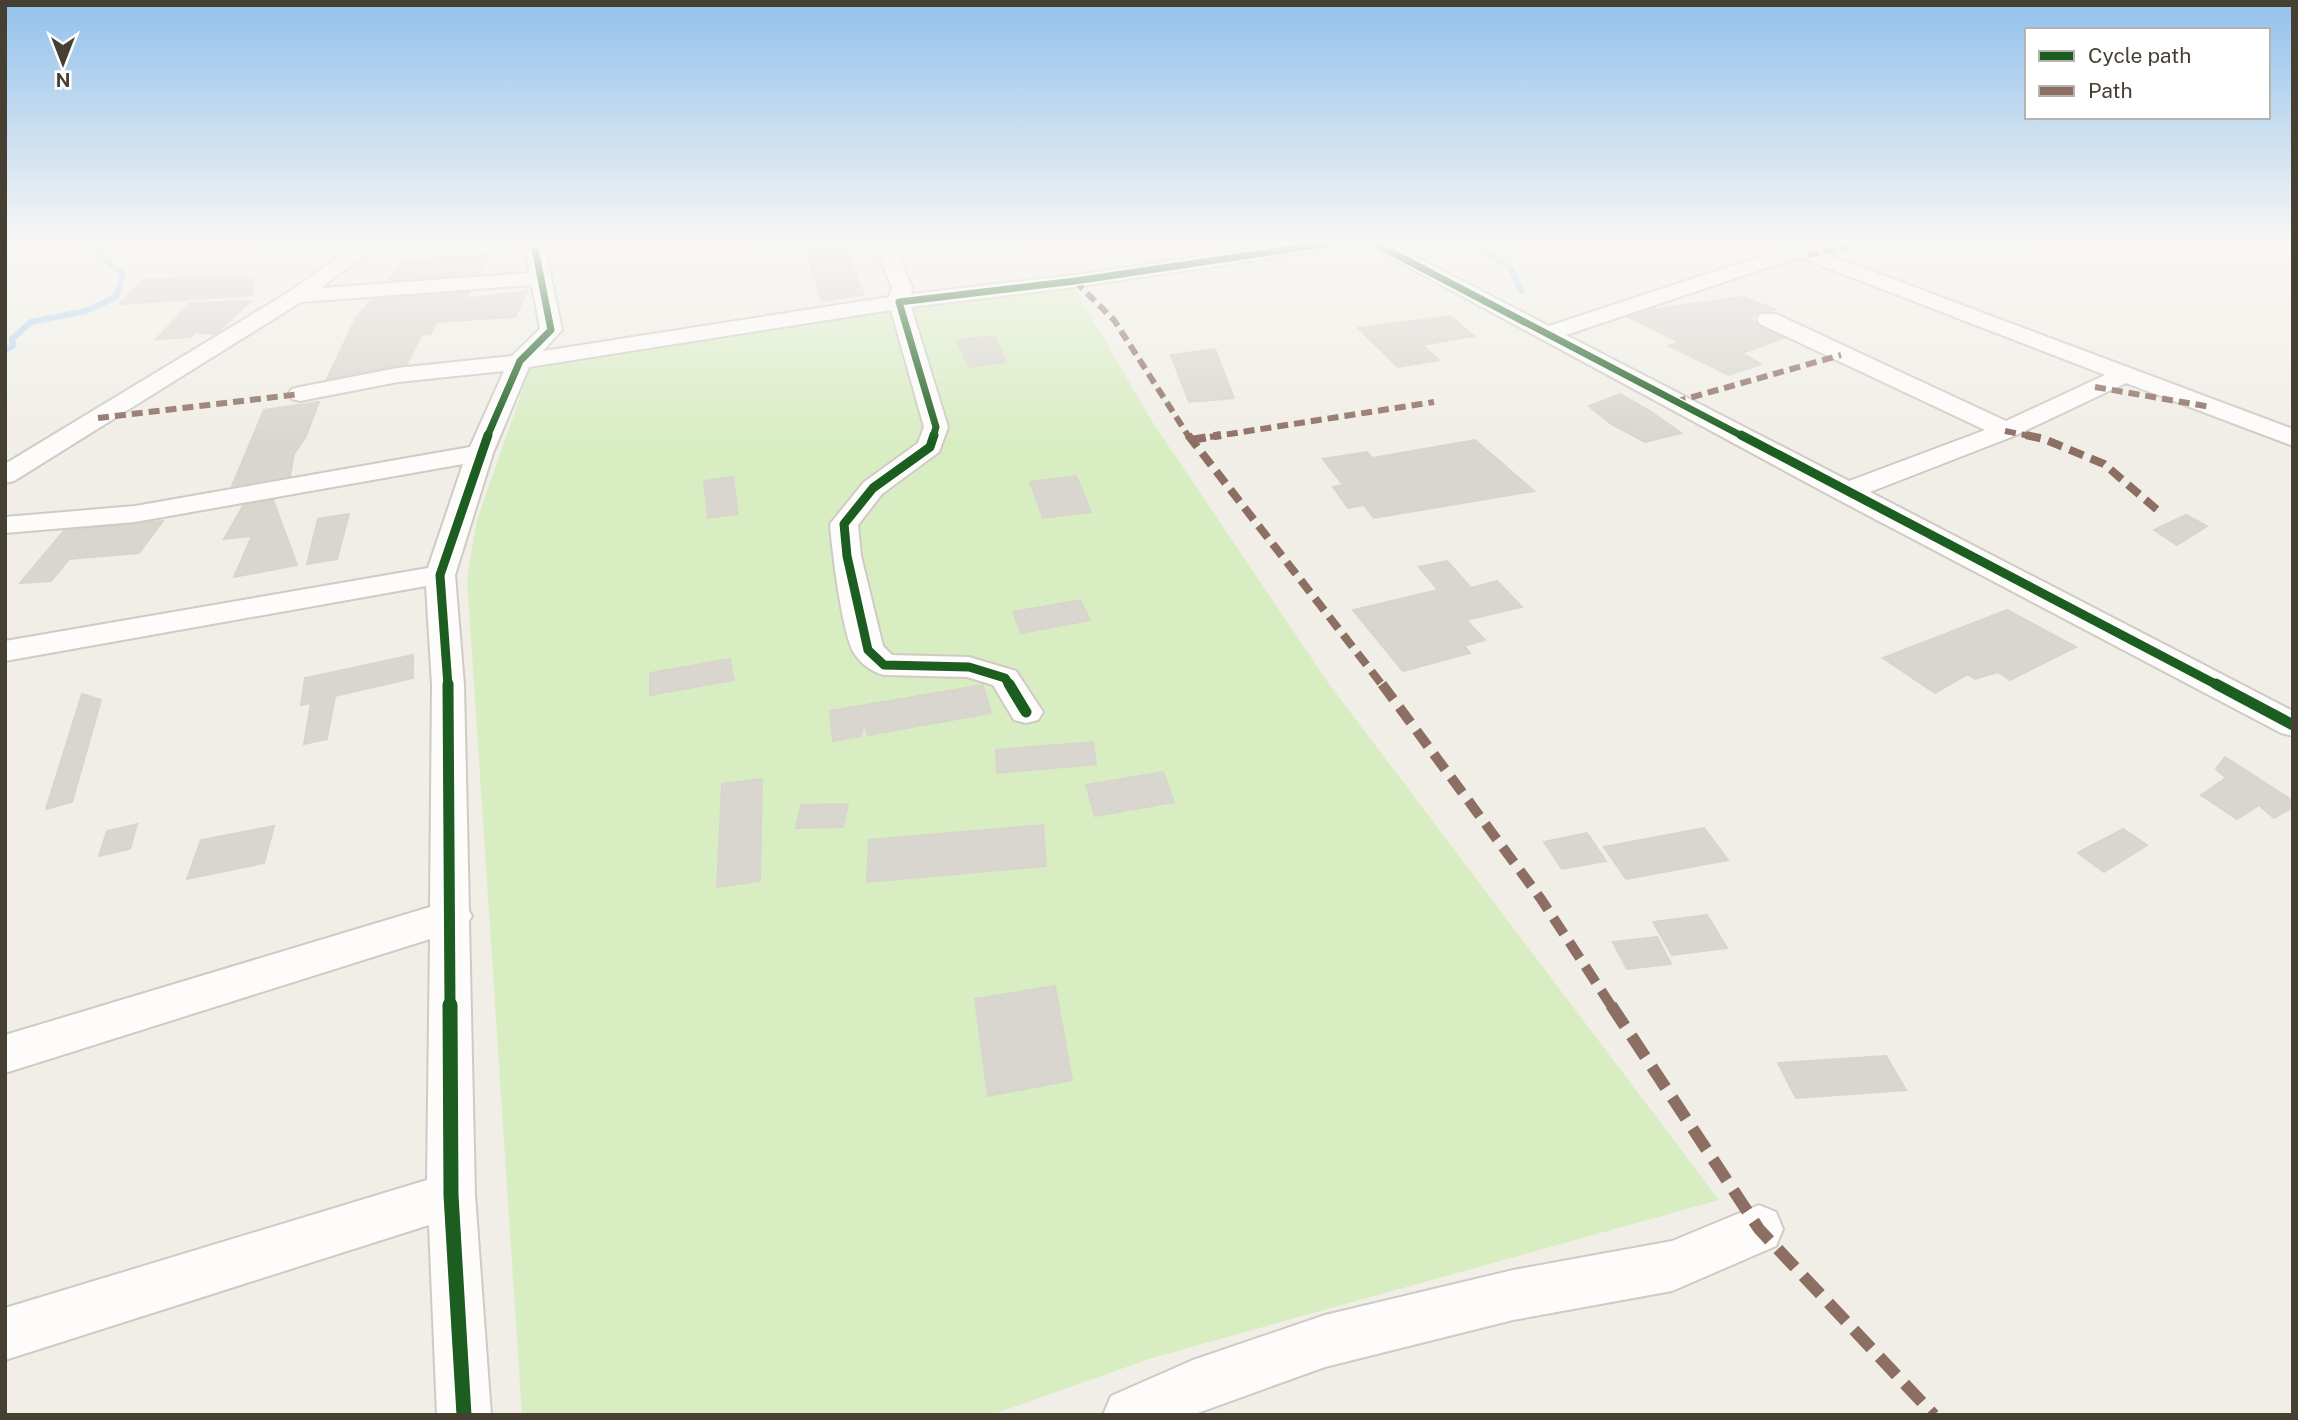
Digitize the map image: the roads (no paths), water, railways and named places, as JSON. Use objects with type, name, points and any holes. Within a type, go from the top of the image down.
[{"type":"street","points":[[5,475],[274,309]]},
{"type":"street","points":[[464,1415],[451,1195],[452,916],[448,685],[440,575],[480,453],[520,361],[551,330],[546,309]]},
{"type":"street","points":[[300,394],[364,384],[397,374],[520,361],[852,309]]},
{"type":"street","points":[[901,309],[936,427],[930,447],[873,488],[844,524],[847,556],[868,650],[884,665],[970,667],[1005,678],[1026,712]]},
{"type":"street","points":[[1500,309],[2293,725]]},
{"type":"street","points":[[1547,334],[1616,309]]},
{"type":"street","points":[[1954,309],[2293,438]]},
{"type":"street","points":[[1768,319],[1968,411],[2005,431]]},
{"type":"street","points":[[1845,492],[2005,431],[2125,374]]},
{"type":"street","points":[[5,525],[135,514],[480,453]]},
{"type":"street","points":[[5,651],[440,575]]},
{"type":"street","points":[[5,1054],[452,916]]},
{"type":"street","points":[[5,1334],[451,1195]]},
{"type":"street","points":[[1130,1415],[1193,1387],[1325,1341],[1513,1295],[1672,1266],[1759,1229]]},
{"type":"waterway","points":[[5,350],[13,346],[12,339],[31,322],[90,309]]}]
